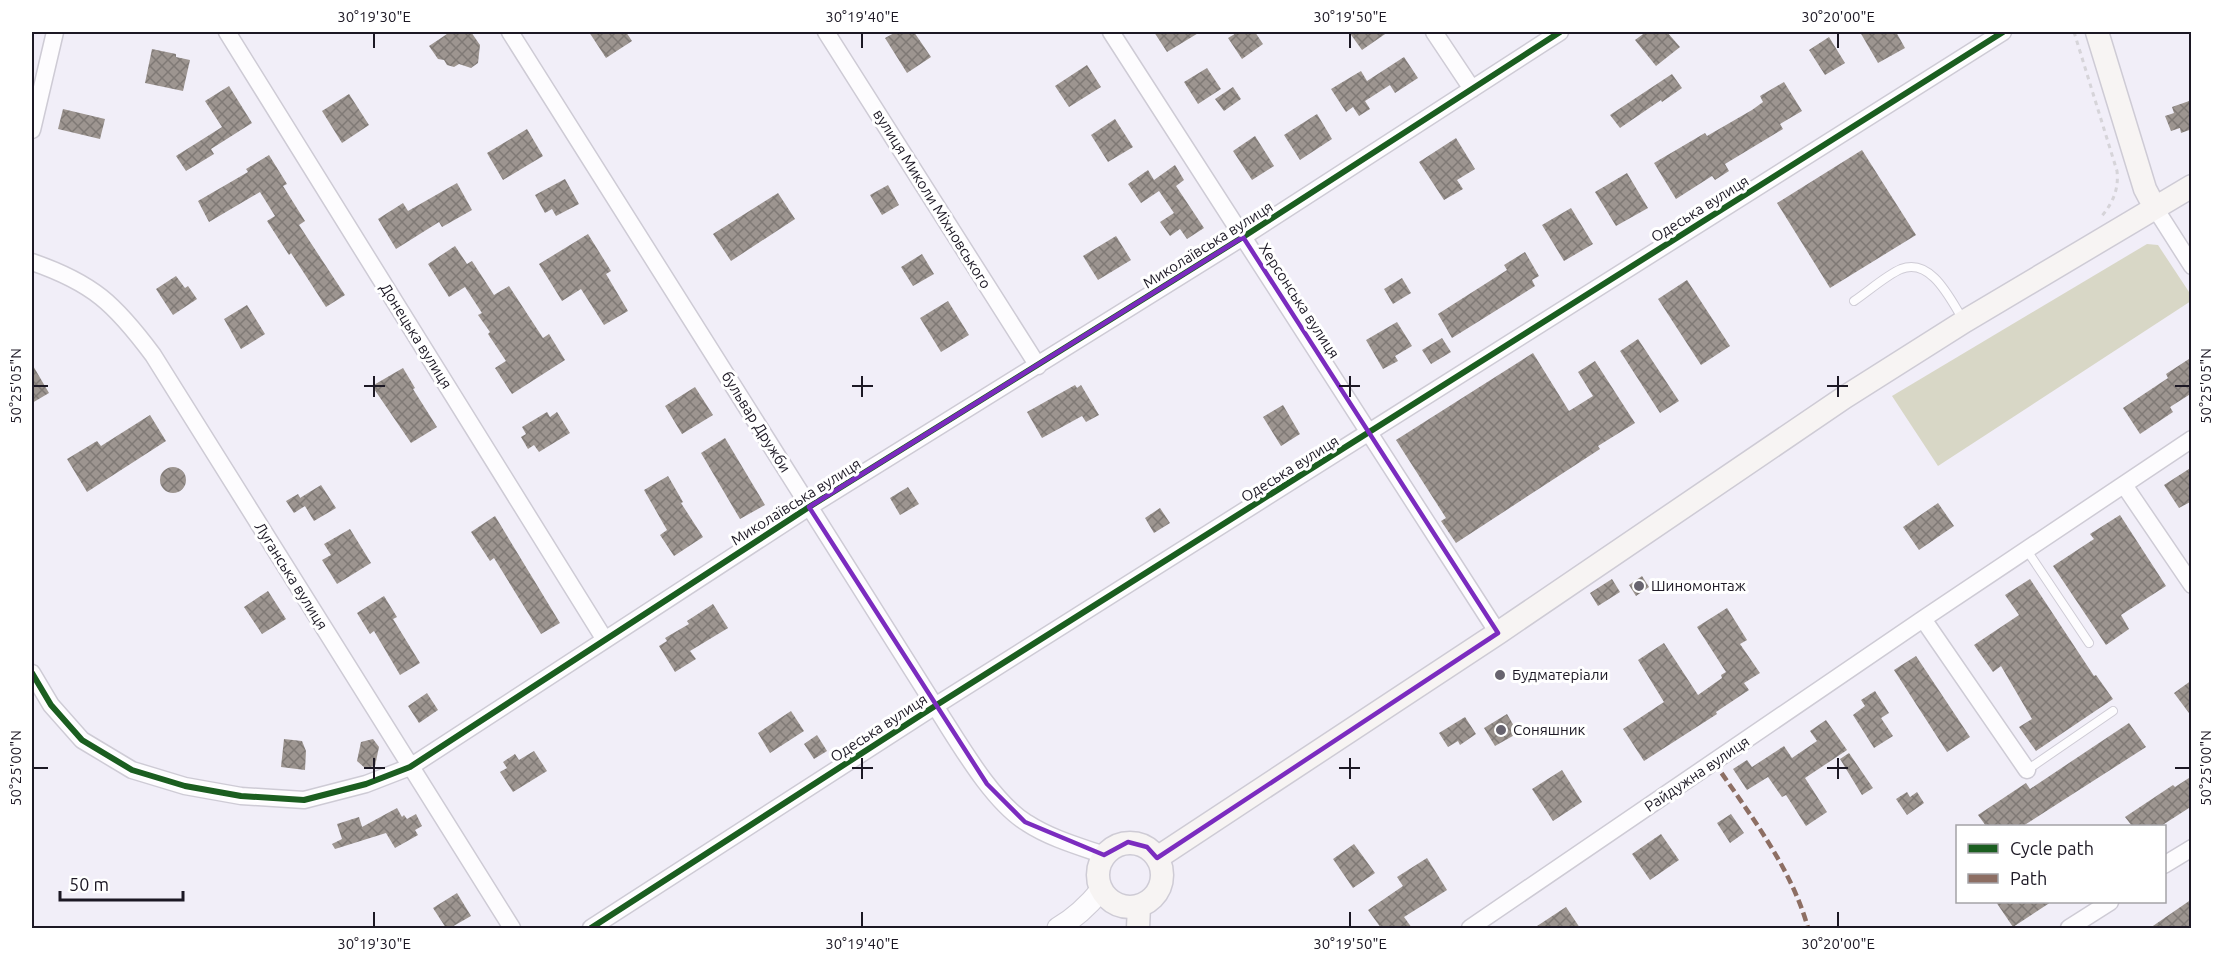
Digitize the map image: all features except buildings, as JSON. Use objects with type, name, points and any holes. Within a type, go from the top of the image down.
[{"type":"main road","points":[[2097,32],[2145,189],[2155,208]]},
{"type":"main road","points":[[1157,858],[1498,633],[1845,398],[1965,321],[2192,186]]},
{"type":"main road","points":[[1128,842],[1147,847],[1157,858],[1162,874],[1161,884],[1149,901],[1139,906],[1117,905],[1101,890],[1097,880],[1098,869],[1104,855],[1117,845],[1128,842]]},
{"type":"main road","points":[[1138,928],[1139,906]]},
{"type":"street","points":[[32,129],[55,32]]},
{"type":"street","name":"Донецька вулиця","points":[[227,32],[605,640]]},
{"type":"street","name":"бульвар Дружби","points":[[510,32],[934,706],[987,784],[1025,822],[1052,837],[1104,855]]},
{"type":"street","name":"вулиця Миколи Міхновського","points":[[826,32],[1038,366]]},
{"type":"street","name":"Херсонська вулиця","points":[[1111,32],[1498,633]]},
{"type":"street","points":[[1434,32],[1472,89]]},
{"type":"street","name":"Миколаївська вулиця","points":[[32,673],[51,705],[82,740],[132,770],[184,786],[241,796],[304,800],[366,784],[410,767],[809,507],[1243,237],[1560,32]]},
{"type":"street","name":"Одеська вулиця","points":[[591,928],[934,706],[2003,32]]},
{"type":"street","points":[[2155,208],[2192,266]]},
{"type":"street","name":"Луганська вулиця","points":[[32,262],[64,273],[87,286],[109,303],[131,326],[153,355],[512,928]]},
{"type":"street","name":"Райдужна вулиця","points":[[1470,928],[2026,549],[2192,440]]},
{"type":"street","points":[[2124,485],[2192,585]]},
{"type":"street","points":[[1923,619],[2027,770]]},
{"type":"street","points":[[2166,865],[2192,848]]},
{"type":"street","points":[[1058,928],[1073,920],[1101,890]]},
{"type":"street","points":[[2069,928],[2108,903]]},
{"type":"lane","points":[[1854,301],[1900,270],[1909,267],[1922,268],[1934,276],[1965,321]]},
{"type":"lane","points":[[2026,549],[2088,643]]},
{"type":"lane","points":[[2027,770],[2114,711]]},
{"type":"path","points":[[2074,32],[2117,171],[2118,182],[2112,203],[2097,222]]},
{"type":"highlighted area","points":[[1243,237],[1498,633],[1157,858],[1147,847],[1128,842],[1104,855],[1025,822],[987,784],[809,507]]},
{"type":"green space","points":[[2147,244],[2158,245],[2191,295],[2191,301],[1938,466],[1892,396]]},
{"type":"marked path","points":[[1714,762],[1780,863],[1801,906],[1808,928]]},
{"type":"cycle path","points":[[32,673],[51,705],[82,740],[132,770],[185,786],[241,796],[304,800],[366,784],[410,767],[809,507],[1243,237],[1560,32]]},
{"type":"cycle path","points":[[591,928],[935,706],[2003,32]]},
{"type":"place","name":"Шиномонтаж","points":[[1639,586]]},
{"type":"place","name":"Будматеріали","points":[[1500,675]]},
{"type":"place","name":"Соняшник","points":[[1501,730]]}]
